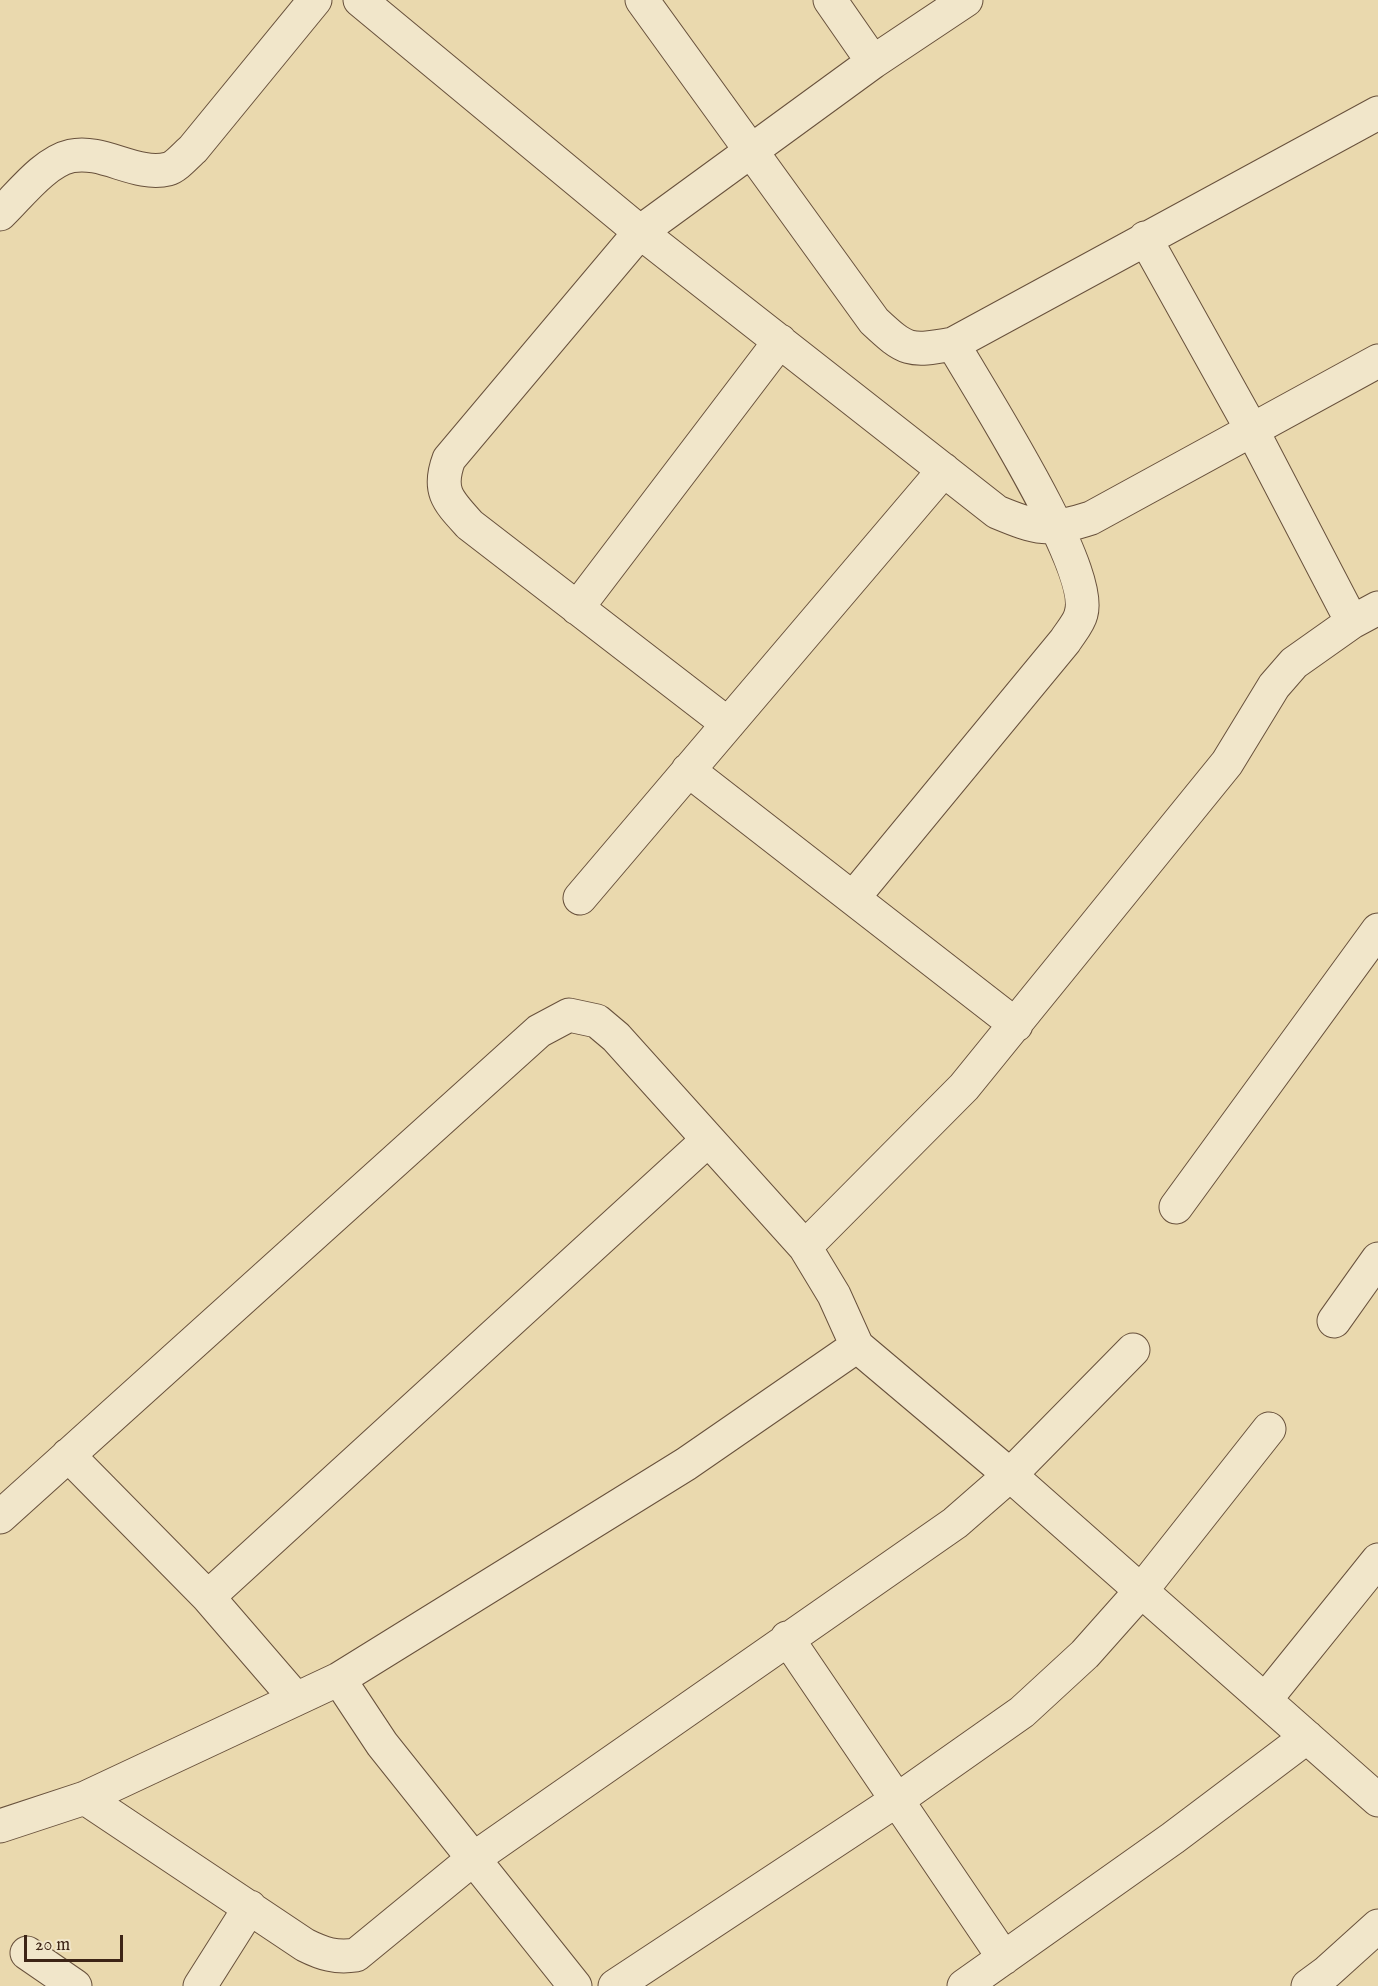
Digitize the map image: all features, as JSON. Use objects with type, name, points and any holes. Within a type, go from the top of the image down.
[{"type":"street","points":[[0,214],[49,168],[72,156],[96,158],[148,170],[169,169],[193,150],[315,0]]},
{"type":"street","points":[[360,0],[640,232],[997,512],[1032,527],[1058,528],[1091,518],[1378,361]]},
{"type":"street","points":[[642,0],[874,321],[900,345],[924,350],[953,344],[1378,113]]},
{"type":"street","points":[[830,0],[873,63]]},
{"type":"street","points":[[728,724],[470,525],[449,503],[442,479],[449,459],[640,232],[873,63],[966,0]]},
{"type":"street","points":[[805,1247],[964,1088],[1227,763],[1274,686],[1294,663],[1365,615],[1252,430],[1145,238]]},
{"type":"street","points":[[577,608],[780,341]]},
{"type":"street","points":[[853,898],[1065,641],[1082,613],[1080,584],[1058,528],[953,344]]},
{"type":"street","points":[[580,898],[944,470]]},
{"type":"street","points":[[688,770],[1016,1025]]},
{"type":"street","points":[[1176,1207],[1373,946]]},
{"type":"street","points":[[0,1517],[539,1031],[569,1015],[597,1022],[616,1037],[805,1247],[834,1295],[857,1346],[1010,1475],[1378,1800]]},
{"type":"street","points":[[208,1597],[708,1140]]},
{"type":"street","points":[[1334,1321],[1378,1259]]},
{"type":"street","points":[[0,1826],[85,1798],[339,1679],[686,1464],[857,1346]]},
{"type":"street","points":[[85,1798],[324,1955],[343,1957],[356,1955],[473,1859],[955,1523],[1010,1475],[1133,1350]]},
{"type":"street","points":[[615,1986],[897,1800],[1022,1712],[1085,1654],[1141,1591],[1269,1429]]},
{"type":"street","points":[[68,1455],[208,1597],[296,1699]]},
{"type":"street","points":[[1265,1700],[1378,1560]]},
{"type":"street","points":[[787,1638],[1004,1958]]},
{"type":"street","points":[[339,1679],[382,1744],[575,1986]]},
{"type":"street","points":[[964,1986],[1173,1838],[1307,1737]]},
{"type":"street","points":[[200,1986],[250,1907]]},
{"type":"street","points":[[1308,1986],[1378,1926]]},
{"type":"street","points":[[27,1953],[75,1986]]}]
